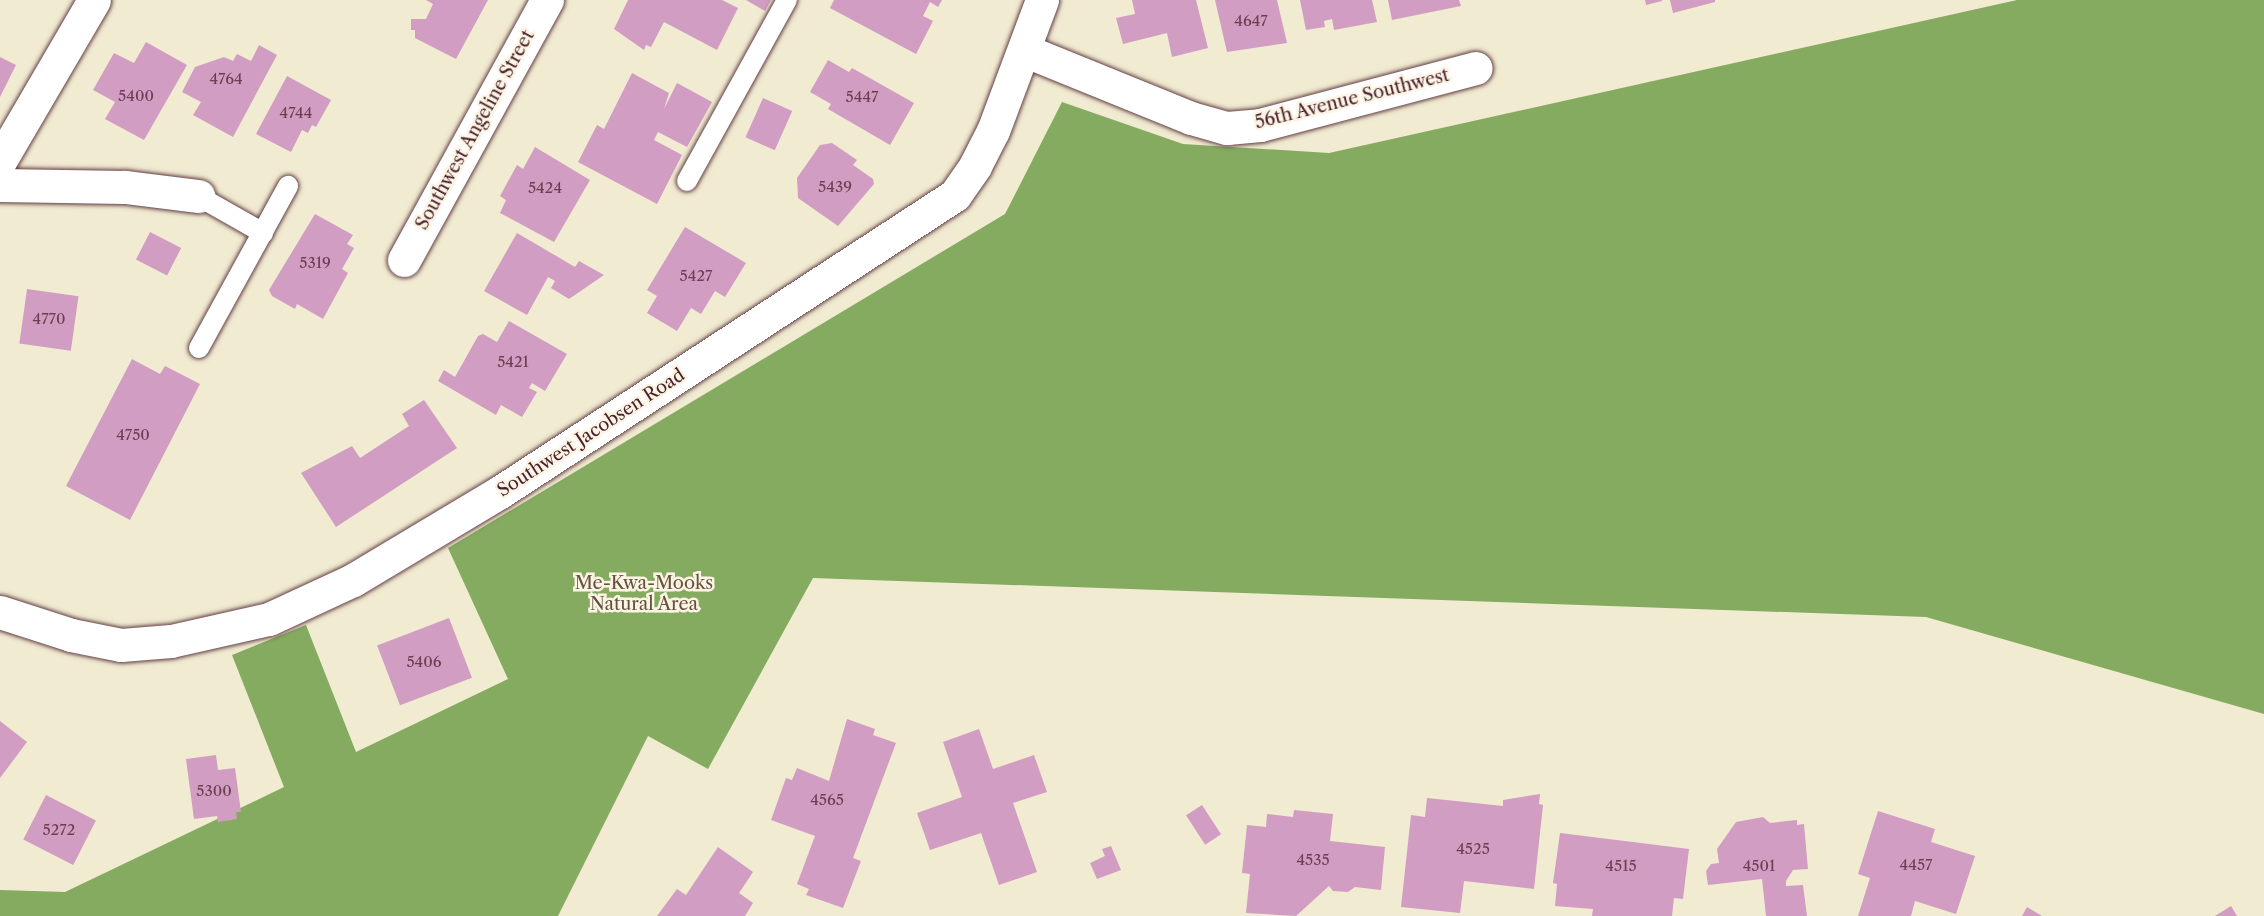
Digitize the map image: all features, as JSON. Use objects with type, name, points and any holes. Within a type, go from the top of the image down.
[{"type":"street","points":[[0,161],[94,0]]},
{"type":"street","name":"Southwest Angeline Street","points":[[404,260],[547,0]]},
{"type":"street","name":"Southwest Jacobsen Road","points":[[0,612],[71,635],[111,643],[161,642],[268,619],[353,580],[501,492],[955,195],[980,157],[1026,51],[1042,0]]},
{"type":"street","name":"56th Avenue Southwest","points":[[1026,51],[1191,118],[1227,128],[1260,125],[1476,68]]},
{"type":"street","points":[[0,185],[125,187],[198,196]]},
{"type":"lane","points":[[687,181],[787,0]]},
{"type":"lane","points":[[200,348],[288,186]]},
{"type":"lane","points":[[198,196],[263,233]]},
{"type":"green space","name":"Me-Kwa-Mooks Natural Area","points":[[2017,0],[2264,0],[2264,714],[1926,617],[813,578],[708,769],[648,736],[558,916],[0,916],[0,890],[65,892],[284,787],[232,655],[306,625],[356,752],[508,679],[448,548],[1005,214],[1062,102],[1183,144],[1329,153]]},
{"type":"building","points":[[426,0],[488,0],[456,59],[415,38],[415,30],[411,30],[411,19],[426,19],[433,4]]},
{"type":"building","points":[[628,0],[722,0],[738,8],[717,50],[664,22],[651,47],[646,45],[644,50],[614,29]]},
{"type":"building","points":[[746,0],[771,0],[765,11]]},
{"type":"building","points":[[834,0],[942,0],[938,7],[930,2],[923,16],[933,21],[916,54],[830,8]]},
{"type":"building","points":[[1132,0],[1196,0],[1208,48],[1172,57],[1167,33],[1123,44],[1116,18],[1135,14]]},
{"type":"building","points":[[1215,0],[1277,0],[1287,43],[1227,52]]},
{"type":"building","points":[[1300,0],[1372,0],[1377,22],[1334,30],[1332,19],[1324,21],[1325,27],[1306,30]]},
{"type":"building","points":[[1388,0],[1459,0],[1461,6],[1392,20]]},
{"type":"building","points":[[1645,0],[1662,0],[1662,1],[1646,5]]},
{"type":"building","points":[[1670,0],[1715,0],[1715,2],[1673,13]]},
{"type":"building","points":[[146,42],[187,65],[144,140],[105,119],[115,102],[93,90],[114,53],[134,63]]},
{"type":"building","points":[[259,45],[277,55],[233,137],[193,115],[201,102],[182,92],[195,67],[224,57],[233,61],[237,54],[251,61]]},
{"type":"building","points":[[0,57],[16,65],[0,97]]},
{"type":"building","points":[[828,60],[849,72],[852,68],[914,103],[890,145],[828,109],[831,104],[810,92]]},
{"type":"building","points":[[632,73],[669,93],[664,109],[677,83],[712,102],[687,147],[658,132],[654,140],[682,155],[657,204],[578,162],[597,125],[604,129]]},
{"type":"building","points":[[287,76],[331,100],[316,127],[312,125],[308,133],[302,130],[291,152],[256,134]]},
{"type":"building","points":[[763,98],[792,111],[775,150],[746,137]]},
{"type":"building","points":[[832,143],[857,160],[853,165],[873,179],[874,184],[838,226],[798,198],[797,178],[820,145]]},
{"type":"building","points":[[535,147],[590,180],[554,242],[500,213],[506,200],[500,196],[517,165],[523,169]]},
{"type":"building","points":[[315,214],[353,235],[347,244],[354,248],[342,269],[348,273],[323,319],[297,304],[295,309],[272,296],[269,290]]},
{"type":"building","points":[[685,227],[746,263],[725,297],[715,291],[701,314],[691,308],[677,331],[647,313],[657,296],[647,290]]},
{"type":"building","points":[[150,232],[181,248],[167,276],[136,260]]},
{"type":"building","points":[[517,233],[575,267],[579,261],[604,275],[569,299],[551,288],[555,281],[548,277],[527,315],[484,291]]},
{"type":"building","points":[[27,289],[78,296],[71,351],[19,343]]},
{"type":"building","points":[[509,321],[567,354],[545,391],[532,383],[529,388],[537,392],[522,417],[501,405],[496,415],[438,381],[444,370],[455,377],[478,336],[483,334],[497,342]]},
{"type":"building","points":[[132,359],[160,374],[165,366],[200,384],[130,520],[66,486]]},
{"type":"building","points":[[424,400],[457,448],[336,527],[301,473],[352,446],[360,458],[409,426],[402,414]]},
{"type":"building","points":[[449,618],[472,678],[400,705],[377,646]]},
{"type":"building","points":[[847,719],[875,729],[873,735],[896,743],[853,858],[861,861],[843,908],[806,895],[809,889],[797,884],[815,836],[771,820],[786,778],[792,780],[797,768],[829,781]]},
{"type":"building","points":[[0,721],[27,742],[0,778]]},
{"type":"building","points":[[979,729],[993,769],[1034,755],[1047,792],[1013,803],[1037,872],[999,885],[981,833],[930,850],[917,813],[962,797],[943,742]]},
{"type":"building","points":[[216,755],[218,770],[235,768],[241,812],[236,812],[237,819],[218,822],[217,816],[194,819],[186,759]]},
{"type":"building","points":[[1540,794],[1539,804],[1543,805],[1534,889],[1464,881],[1460,913],[1401,907],[1411,815],[1425,817],[1427,798],[1503,806],[1503,800]]},
{"type":"building","points":[[46,795],[96,820],[73,865],[23,840]]},
{"type":"building","points":[[1202,805],[1221,834],[1205,845],[1186,815]]},
{"type":"building","points":[[1294,810],[1333,814],[1330,841],[1385,847],[1381,890],[1355,887],[1348,892],[1333,891],[1329,886],[1296,916],[1246,913],[1250,874],[1242,873],[1247,825],[1266,827],[1267,814],[1293,817]]},
{"type":"building","points":[[1878,811],[1935,829],[1931,842],[1975,856],[1956,914],[1915,901],[1911,916],[1858,916],[1870,878],[1858,874]]},
{"type":"building","points":[[1763,817],[1770,823],[1797,820],[1797,825],[1804,824],[1808,869],[1793,870],[1786,881],[1786,886],[1803,885],[1807,916],[1766,916],[1762,879],[1708,885],[1706,871],[1711,864],[1719,863],[1717,849],[1736,822]]},
{"type":"building","points":[[1560,833],[1689,849],[1683,899],[1674,898],[1672,916],[1592,916],[1593,909],[1555,906],[1557,884],[1553,883]]},
{"type":"building","points":[[1111,846],[1121,870],[1097,879],[1090,863],[1105,856],[1102,849]]},
{"type":"building","points":[[718,847],[753,872],[739,893],[753,903],[745,916],[657,916],[677,889],[686,895]]},
{"type":"building","points":[[2231,906],[2237,916],[2215,916]]},
{"type":"building","points":[[2027,907],[2042,916],[2022,916]]}]
